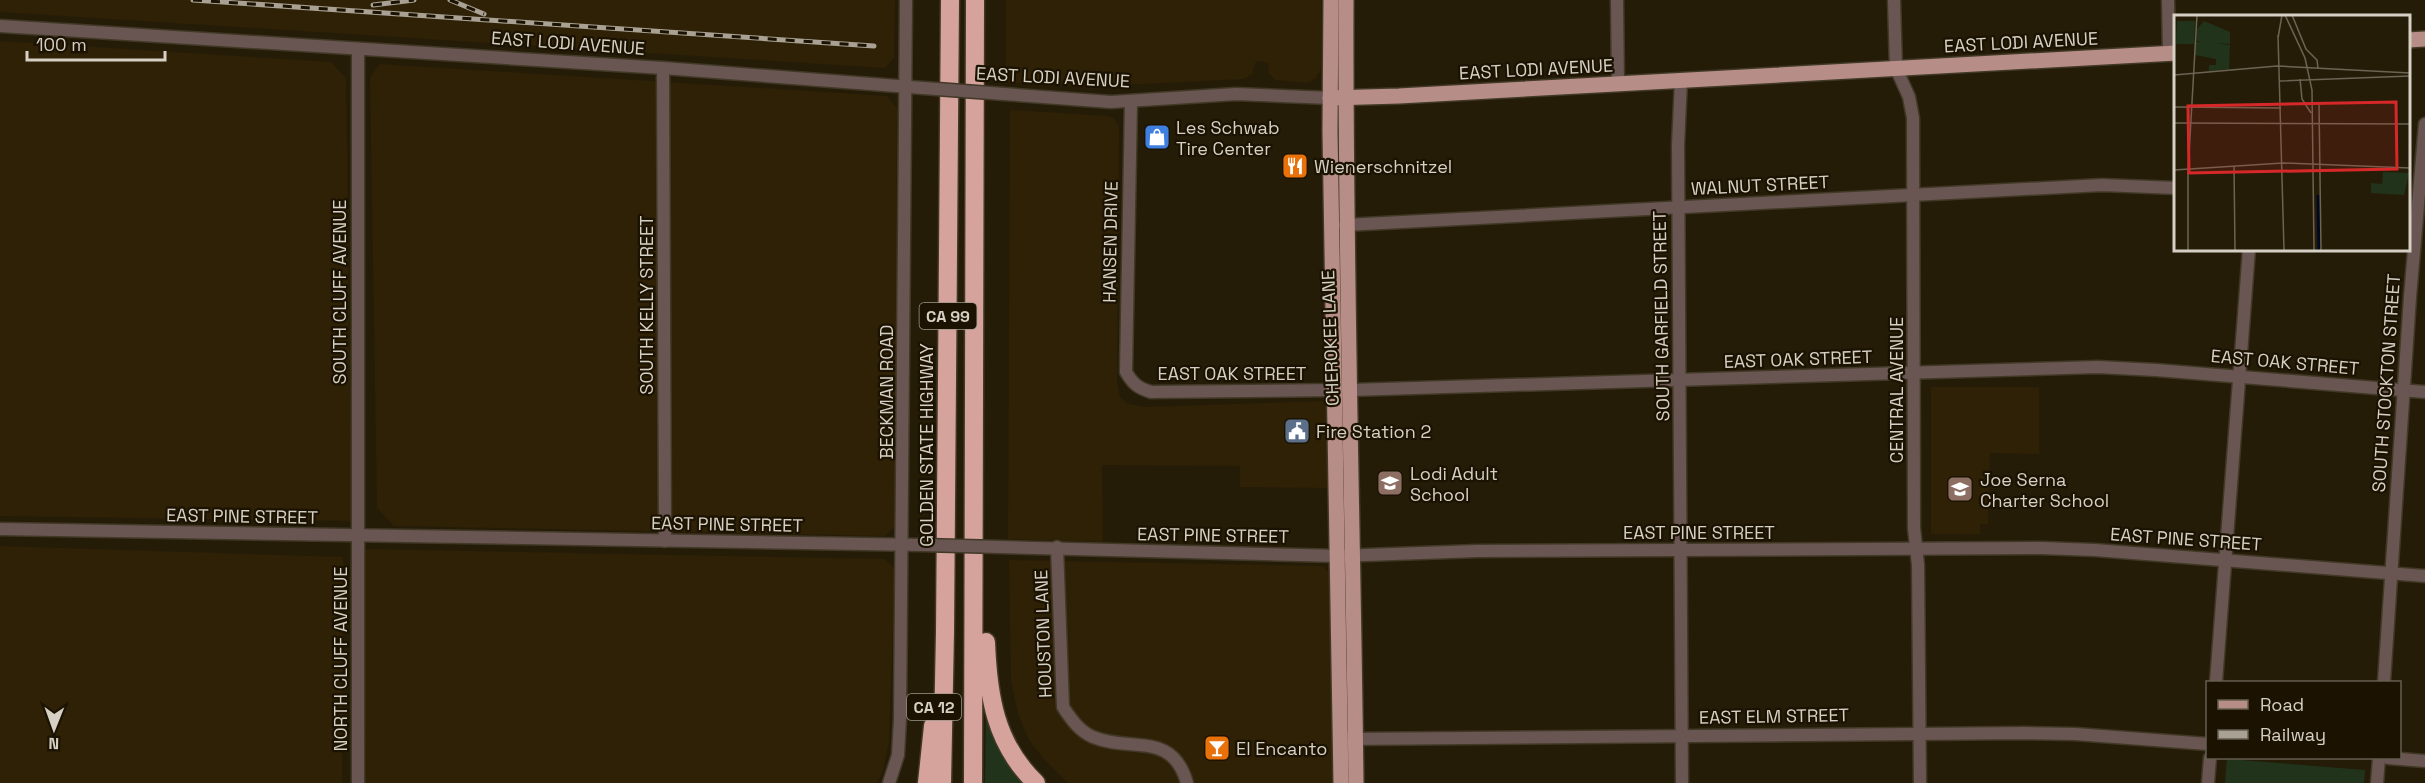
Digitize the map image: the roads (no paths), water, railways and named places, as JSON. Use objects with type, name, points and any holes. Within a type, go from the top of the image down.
[{"type":"highway","name":"GOLDEN STATE HIGHWAY","points":[[942,783],[950,0]]},
{"type":"highway","name":"CA 99","points":[[973,783],[975,0]]},
{"type":"highway","points":[[973,555],[985,615],[987,674],[997,725],[1011,752],[1036,783]]},
{"type":"highway","name":"CA 12","points":[[927,783],[937,668],[945,632]]},
{"type":"main road","name":"CHEROKEE LANE","points":[[1331,0],[1346,225],[1351,390],[1346,555],[1348,739],[1341,783]]},
{"type":"main road","name":"CHEROKEE LANE","points":[[1346,0],[1338,98],[1335,390],[1346,555]]},
{"type":"main road","points":[[2410,40],[2425,39]]},
{"type":"main road","name":"EAST LODI AVENUE","points":[[1338,98],[2173,53]]},
{"type":"main road","name":"CHEROKEE LANE","points":[[1348,739],[1356,783]]},
{"type":"street","name":"BECKMAN ROAD","points":[[889,783],[898,755],[900,738],[906,0]]},
{"type":"street","points":[[1617,0],[1618,84]]},
{"type":"street","name":"CENTRAL AVENUE","points":[[1894,0],[1896,68],[1909,97],[1913,118],[1913,373],[1915,549],[1918,565],[1921,734],[1920,783]]},
{"type":"street","points":[[2168,0],[2173,53]]},
{"type":"street","name":"EAST LODI AVENUE","points":[[0,26],[663,68],[1092,101],[1131,101],[1236,94],[1338,98]]},
{"type":"street","name":"SOUTH CLUFF AVENUE","points":[[358,49],[356,403],[358,536]]},
{"type":"street","name":"SOUTH KELLY STREET","points":[[663,68],[665,541]]},
{"type":"street","name":"SOUTH GARFIELD STREET","points":[[1681,81],[1678,207],[1682,783]]},
{"type":"street","name":"HANSEN DRIVE","points":[[1131,101],[1126,372],[1132,382]]},
{"type":"street","name":"SOUTH STOCKTON STREET","points":[[2384,681],[2403,390],[2425,124]]},
{"type":"street","name":"WALNUT STREET","points":[[1346,225],[2102,185],[2174,188]]},
{"type":"street","points":[[2217,681],[2224,560],[2249,250]]},
{"type":"street","name":"EAST OAK STREET","points":[[1351,390],[2098,367],[2425,393]]},
{"type":"street","name":"EAST OAK STREET","points":[[1132,382],[1140,389],[1151,392],[1335,390]]},
{"type":"street","name":"EAST PINE STREET","points":[[0,529],[922,545],[1097,551],[1346,555],[1477,550],[2095,550],[2425,576]]},
{"type":"street","name":"NORTH CLUFF AVENUE","points":[[358,536],[358,783]]},
{"type":"street","name":"HOUSTON LANE","points":[[1058,548],[1063,707],[1073,722],[1092,736],[1107,741],[1147,744],[1165,750],[1176,759],[1187,783]]},
{"type":"street","name":"EAST ELM STREET","points":[[1348,739],[2075,734],[2206,744]]},
{"type":"street","points":[[2208,783],[2210,759]]},
{"type":"street","points":[[2377,783],[2379,759]]},
{"type":"street","points":[[2400,759],[2425,761]]},
{"type":"railway","points":[[193,0],[874,46]]},
{"type":"railway","points":[[373,5],[414,0]]},
{"type":"railway","points":[[450,0],[484,14]]},
{"type":"place","name":"Les Schwab Tire Center","points":[[1157,137]]},
{"type":"place","name":"Wienerschnitzel","points":[[1295,166]]},
{"type":"place","name":"Fire Station 2","points":[[1297,431]]},
{"type":"place","name":"Lodi Adult School","points":[[1390,483]]},
{"type":"place","name":"Joe Serna Charter School","points":[[1960,489]]},
{"type":"place","name":"El Encanto","points":[[1217,748]]}]
